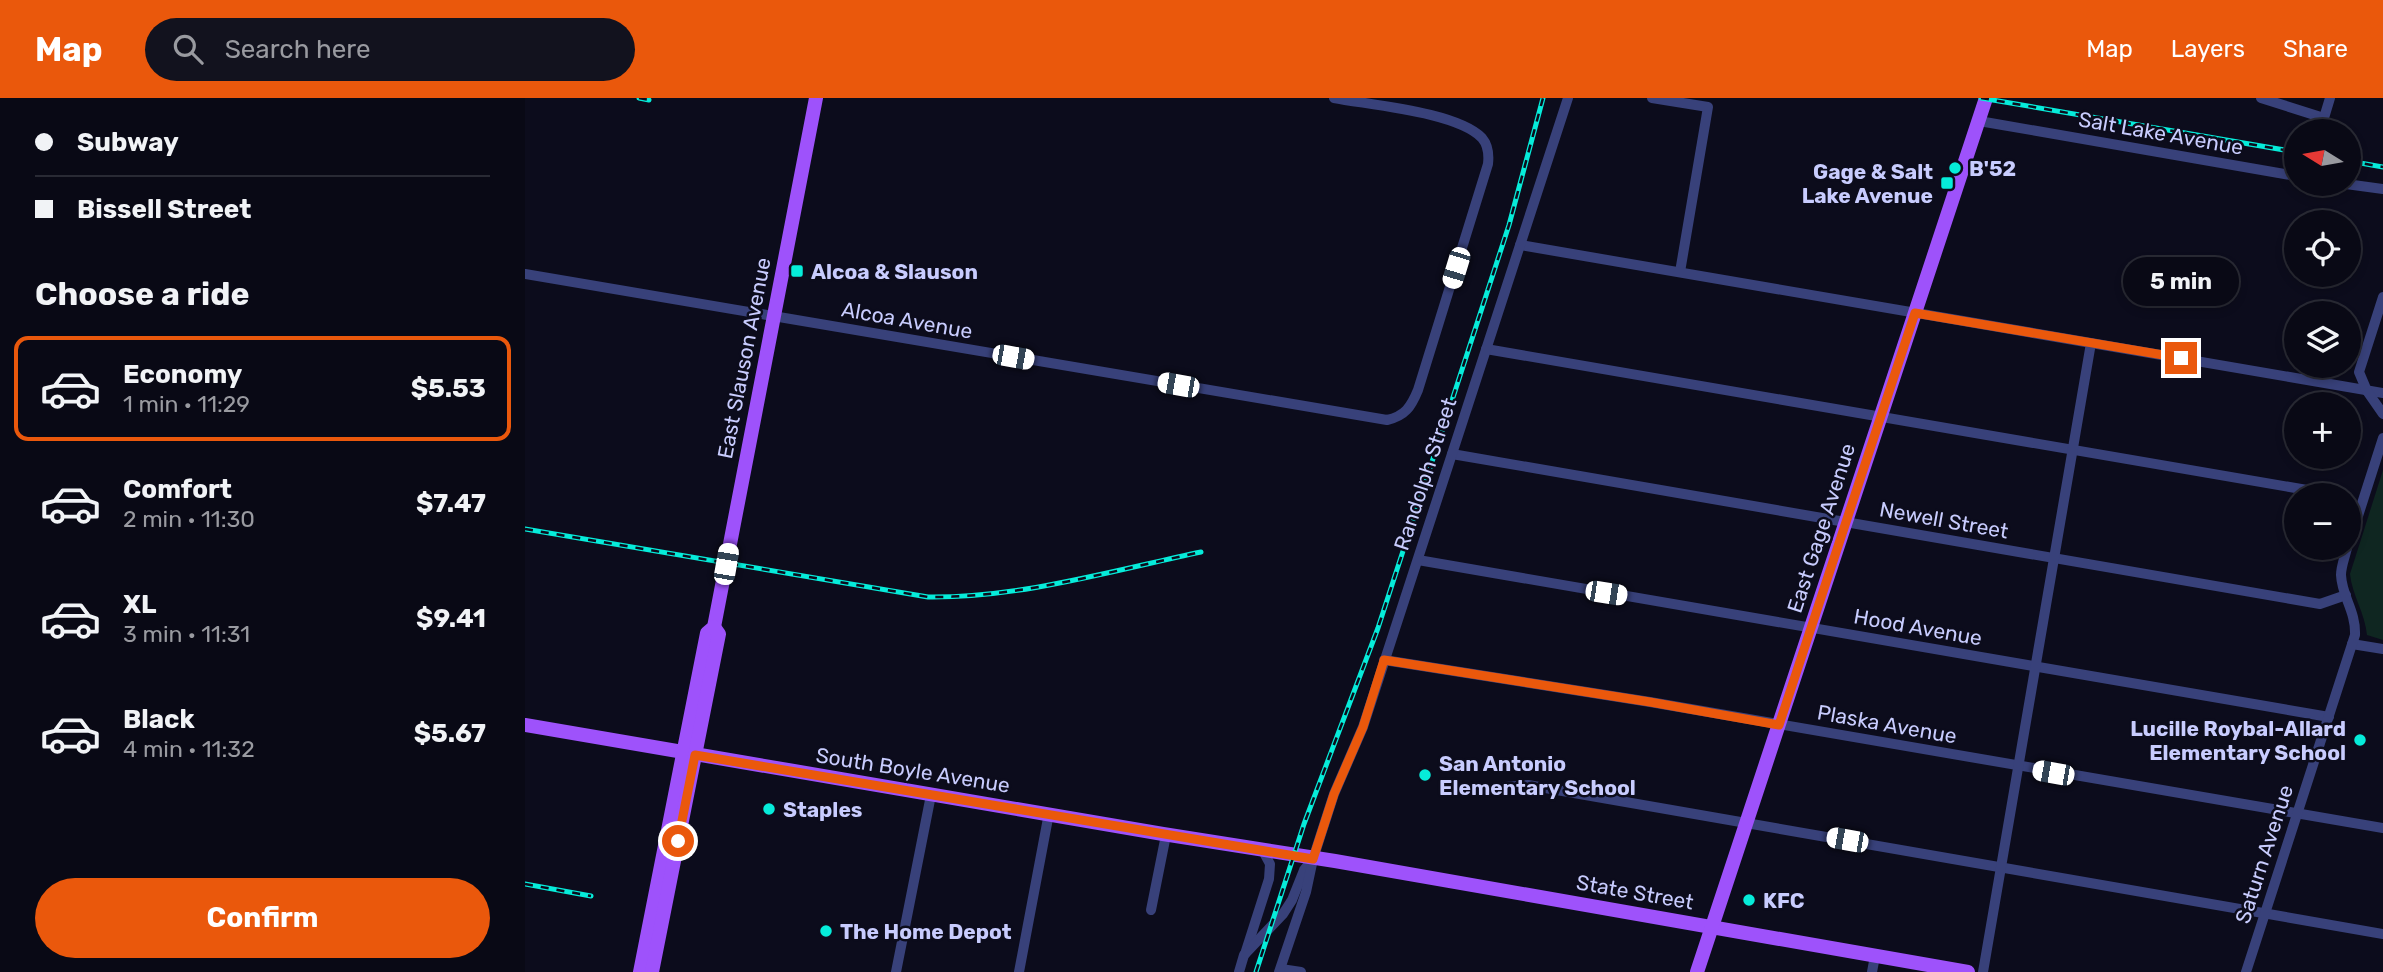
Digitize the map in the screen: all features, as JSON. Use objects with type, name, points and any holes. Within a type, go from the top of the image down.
[{"type":"main road","name":"East Slauson Avenue","points":[[640,972],[719,634],[714,627],[816,98]]},
{"type":"main road","name":"East Gage Avenue","points":[[1697,972],[1986,98]]},
{"type":"main road","name":"South Boyle Avenue","points":[[525,725],[1294,856]]},
{"type":"main road","name":"East Slauson Avenue","points":[[652,972],[689,754]]},
{"type":"main road","name":"State Street","points":[[1294,856],[1968,972]]},
{"type":"street","name":"Alcoa Avenue","points":[[525,274],[1384,420],[1395,418],[1405,413],[1418,390],[1489,164],[1489,152],[1483,139],[1463,124],[1333,98]]},
{"type":"street","name":"Randolph Street","points":[[1280,970],[1334,794],[1363,727],[1568,98]]},
{"type":"street","points":[[1652,98],[1708,107],[1681,272]]},
{"type":"street","points":[[2261,98],[2324,118],[2330,98]]},
{"type":"street","name":"Salt Lake Avenue","points":[[1979,121],[2284,174]]},
{"type":"street","points":[[2361,186],[2383,189]]},
{"type":"street","points":[[1520,245],[2383,393]]},
{"type":"street","points":[[2383,297],[2359,372],[2367,391],[2383,414]]},
{"type":"street","points":[[1983,972],[2091,343]]},
{"type":"street","points":[[1486,349],[2284,486]]},
{"type":"street","name":"Saturn Avenue","points":[[2361,493],[2383,438]]},
{"type":"street","name":"Newell Street","points":[[1452,454],[2320,604],[2346,595]]},
{"type":"street","name":"Hood Avenue","points":[[1418,560],[2329,717]]},
{"type":"street","name":"Saturn Avenue","points":[[2246,972],[2352,644],[2354,615],[2341,576],[2345,560]]},
{"type":"street","points":[[2352,644],[2383,649]]},
{"type":"street","name":"Plaska Avenue","points":[[1384,660],[1650,702],[2383,828]]},
{"type":"street","points":[[1505,787],[1528,785],[2383,934]]},
{"type":"street","points":[[896,972],[931,795]]},
{"type":"street","points":[[1019,972],[1049,813]]},
{"type":"street","points":[[1151,909],[1166,835]]},
{"type":"street","points":[[1244,955],[1269,879],[1270,864],[1263,850]]},
{"type":"street","name":"Randolph Street","points":[[1239,972],[1244,955],[1283,914],[1304,870],[1313,859]]},
{"type":"street","points":[[1872,972],[1875,956]]},
{"type":"street","points":[[1280,970],[1301,972]]},
{"type":"green space","points":[[2383,470],[2383,640],[2367,635],[2353,589],[2350,574],[2354,560],[2361,560],[2361,539]]},
{"type":"railway","points":[[639,98],[649,100]]},
{"type":"railway","points":[[1256,972],[1304,824],[1378,628],[1509,225],[1543,98]]},
{"type":"railway","points":[[1981,98],[2284,150]]},
{"type":"railway","points":[[2361,163],[2383,167]]},
{"type":"railway","points":[[525,529],[928,597],[1031,588],[1201,552]]},
{"type":"railway","points":[[525,884],[591,896]]},
{"type":"place","name":"B'52","points":[[1955,168]]},
{"type":"place","name":"Gage & Salt Lake Avenue","points":[[1947,183]]},
{"type":"place","name":"Alcoa & Slauson","points":[[797,271]]},
{"type":"place","name":"Lucille Roybal-Allard Elementary School","points":[[2360,740]]},
{"type":"place","name":"San Antonio Elementary School","points":[[1425,775]]},
{"type":"place","name":"Staples","points":[[769,809]]},
{"type":"place","name":"KFC","points":[[1749,900]]},
{"type":"place","name":"The Home Depot","points":[[826,931]]},
{"type":"route","points":[[678,841],[695,755],[1313,859],[1343,770],[1363,727],[1384,660],[1779,725],[1915,313],[2181,358]]}]
